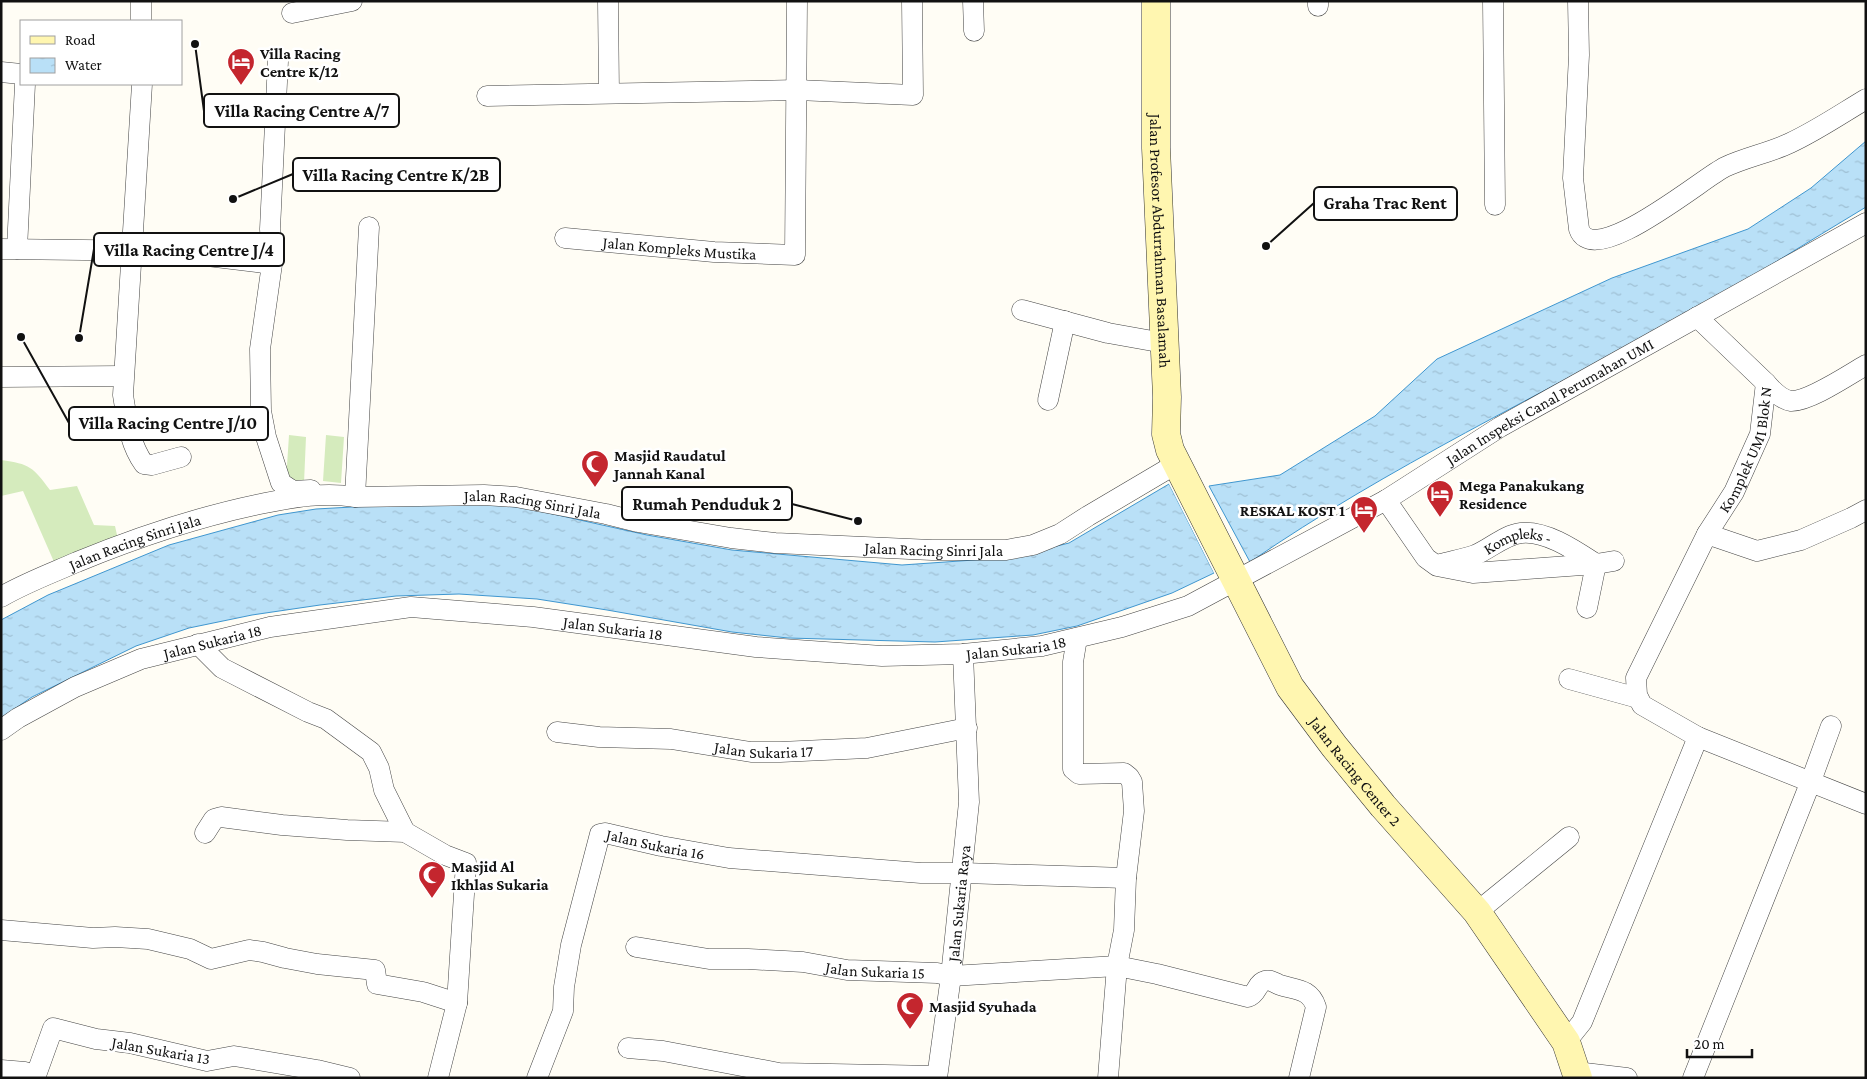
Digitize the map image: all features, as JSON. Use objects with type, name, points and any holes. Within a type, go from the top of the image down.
[{"type":"street","points":[[141,1],[141,20]]},
{"type":"street","points":[[292,13],[352,1]]},
{"type":"street","points":[[608,1],[609,93]]},
{"type":"street","points":[[797,1],[797,90]]},
{"type":"street","points":[[487,96],[797,90],[913,95],[912,1]]},
{"type":"street","points":[[973,1],[974,31]]},
{"type":"street","name":"Jalan Profesor Abdurrahman Basalamah","points":[[1156,1],[1156,148],[1167,397],[1166,434],[1180,470]]},
{"type":"street","points":[[1493,1],[1495,205]]},
{"type":"street","points":[[1578,1],[1580,54],[1574,178],[1579,229],[1586,238],[1602,239],[1614,236],[1672,204],[1725,167],[1790,143],[1866,99]]},
{"type":"street","points":[[278,61],[270,228],[272,264],[260,349],[261,411],[266,437],[281,483],[293,491],[332,490]]},
{"type":"street","points":[[1,72],[20,74]]},
{"type":"street","points":[[25,85],[9,249],[166,251],[272,264]]},
{"type":"street","points":[[142,85],[122,395],[130,436],[144,464],[152,465],[181,457]]},
{"type":"street","name":"Jalan Kompleks Mustika","points":[[565,238],[714,252],[795,255],[797,90]]},
{"type":"street","name":"Jalan Inspeksi Canal Perumahan UMI","points":[[1233,576],[1386,500],[1500,427],[1866,223]]},
{"type":"street","points":[[355,497],[369,227]]},
{"type":"street","points":[[1022,310],[1108,333],[1164,343]]},
{"type":"street","points":[[1697,317],[1766,383]]},
{"type":"street","points":[[1048,400],[1065,321]]},
{"type":"street","name":"Komplek UMI Blok N","points":[[1766,383],[1777,394],[1791,401],[1806,398],[1866,365]]},
{"type":"street","points":[[1,377],[123,376]]},
{"type":"street","name":"Komplek UMI Blok N","points":[[1638,698],[1636,678],[1707,534],[1734,492],[1760,434],[1766,383]]},
{"type":"street","name":"Jalan Racing Sinri Jala","points":[[1,597],[47,575],[160,530],[248,506],[297,497],[338,494],[355,497],[484,495],[516,497],[638,522],[731,538],[775,543],[932,550],[1006,550],[1033,545],[1060,534],[1088,516],[1180,470]]},
{"type":"street","name":"Jalan Racing Center 2","points":[[1180,470],[1290,687],[1334,746],[1383,806],[1477,912],[1566,1042],[1577,1075]]},
{"type":"street","points":[[1386,500],[1426,558],[1437,566]]},
{"type":"street","points":[[1707,534],[1757,551],[1801,540],[1866,510]]},
{"type":"street","name":"Kompleks -","points":[[1437,566],[1476,554],[1521,533],[1534,534],[1568,544],[1605,562]]},
{"type":"street","points":[[1587,608],[1605,562]]},
{"type":"street","name":"Kompleks -","points":[[1437,566],[1473,573],[1605,562]]},
{"type":"street","name":"Jalan Sukaria 18","points":[[1,730],[18,718],[75,687],[141,659],[270,627],[411,607],[533,617],[756,647],[882,656],[963,654],[1042,646],[1122,627],[1188,606],[1233,576]]},
{"type":"street","points":[[1077,638],[1073,662],[1073,769],[1080,774],[1124,773],[1132,782],[1134,811],[1126,878],[1124,930],[1117,966],[1108,1078]]},
{"type":"street","points":[[198,644],[222,668],[308,712],[326,719],[371,752],[379,768],[384,790],[405,832]]},
{"type":"street","name":"Jalan Sukaria Raya","points":[[937,1077],[963,873],[969,802],[963,654]]},
{"type":"street","points":[[1569,679],[1638,698],[1642,705],[1649,710],[1698,737],[1866,804]]},
{"type":"street","points":[[1693,1078],[1831,726]]},
{"type":"street","name":"Jalan Sukaria 17","points":[[557,732],[599,737],[671,739],[751,752],[780,752],[867,748],[967,728]]},
{"type":"street","points":[[1566,1042],[1582,1022],[1698,737]]},
{"type":"street","points":[[205,833],[214,819],[221,817],[282,826],[405,832],[445,855],[466,863],[458,1003],[438,1078]]},
{"type":"street","name":"Jalan Sukaria 16","points":[[536,1078],[563,1011],[564,987],[571,945],[600,834],[612,834],[661,846],[729,858],[920,873],[963,873]]},
{"type":"street","points":[[1477,912],[1569,837]]},
{"type":"street","points":[[963,873],[1126,878]]},
{"type":"street","points":[[1,930],[93,938],[148,939],[190,949],[211,960],[249,950],[263,952],[309,963],[375,970],[377,984],[423,992],[458,1003]]},
{"type":"street","name":"Jalan Sukaria 15","points":[[636,946],[709,960],[748,959],[803,962],[847,970],[937,973],[951,976],[1117,966],[1166,976],[1241,996],[1252,996],[1260,983],[1270,980],[1300,989],[1314,1001],[1316,1007],[1299,1078]]},
{"type":"street","name":"Jalan Sukaria 13","points":[[28,1076],[54,1028],[207,1060],[234,1056],[318,1070],[350,1078]]},
{"type":"street","points":[[628,1048],[663,1051],[779,1073],[937,1077]]},
{"type":"street","points":[[1,1070],[28,1076]]},
{"type":"street","points":[[1577,1075],[1628,1078]]},
{"type":"green space","points":[[289,435],[306,437],[304,483],[286,481]]},
{"type":"green space","points":[[326,435],[344,437],[341,483],[323,481]]},
{"type":"green space","points":[[1,460],[25,465],[35,471],[50,490],[77,486],[94,525],[115,526],[119,544],[58,571],[23,491],[1,496]]},
{"type":"water","points":[[1866,141],[1866,207],[1687,314],[1410,463],[1302,527],[1250,562],[1209,486],[1280,475],[1375,416],[1437,359],[1612,278],[1748,229],[1811,188]]},
{"type":"water","points":[[1169,484],[1214,573],[1172,593],[1077,626],[1033,635],[935,642],[788,638],[732,632],[537,599],[459,594],[396,596],[252,615],[189,628],[136,646],[32,697],[1,718],[1,620],[48,595],[169,545],[278,515],[316,509],[461,501],[526,508],[647,535],[732,550],[902,565],[1003,558],[1069,543]]},
{"type":"pier","points":[[1168,482],[1171,483],[1216,572],[1215,575]]},
{"type":"place","name":"Villa Racing Centre A/7","points":[[195,44]]},
{"type":"place","name":"Villa Racing Centre K/12","points":[[241,86]]},
{"type":"place","name":"Villa Racing Centre K/2B","points":[[233,199]]},
{"type":"place","name":"Graha Trac Rent","points":[[1266,246]]},
{"type":"place","name":"Villa Racing Centre J/10","points":[[21,337]]},
{"type":"place","name":"Villa Racing Centre J/4","points":[[79,338]]},
{"type":"place","name":"Masjid Raudatul Jannah Kanal","points":[[595,488]]},
{"type":"place","name":"Mega Panakukang Residence","points":[[1440,518]]},
{"type":"place","name":"Rumah Penduduk 2","points":[[858,521]]},
{"type":"place","name":"RESKAL KOST 1","points":[[1364,534]]},
{"type":"place","name":"Masjid Al Ikhlas Sukaria","points":[[432,899]]},
{"type":"place","name":"Masjid Syuhada","points":[[910,1030]]}]
